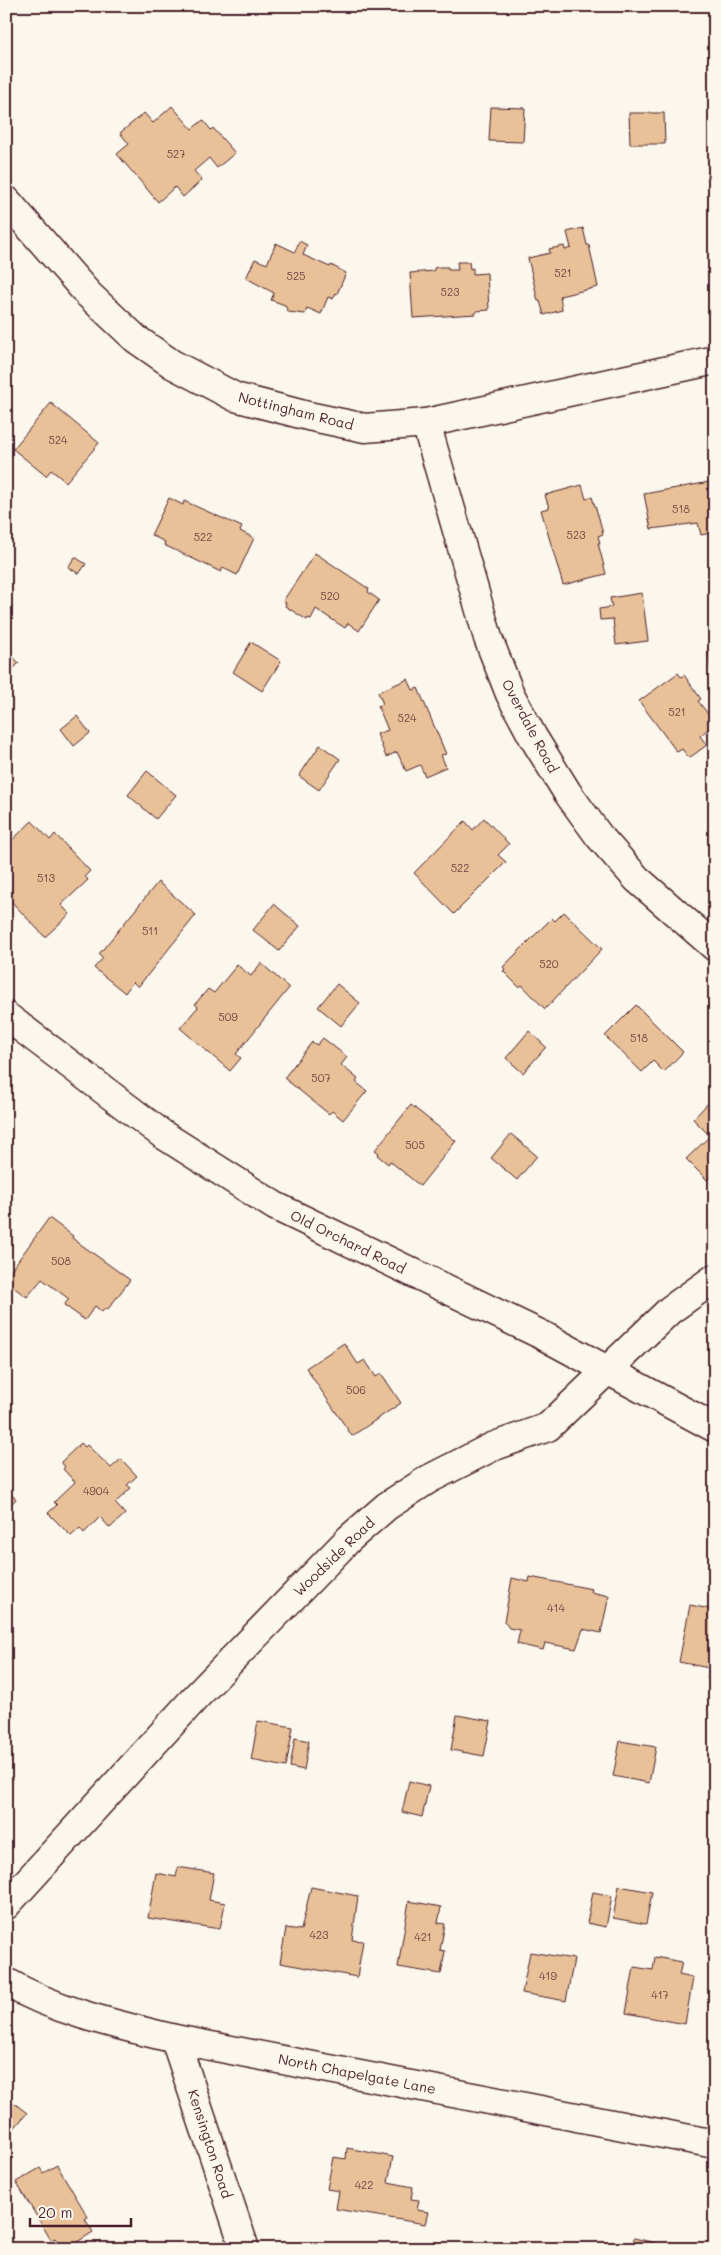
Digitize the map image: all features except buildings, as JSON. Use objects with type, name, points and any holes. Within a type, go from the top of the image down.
[{"type":"street","name":"Nottingham Road","points":[[6,200],[88,294],[136,340],[172,364],[235,397],[308,416],[366,428],[426,423],[715,360]]},
{"type":"street","name":"Overdale Road","points":[[426,423],[488,638],[510,694],[533,737],[567,792],[599,836],[637,879],[715,947]]},
{"type":"street","name":"Old Orchard Road","points":[[6,1016],[162,1134],[275,1206],[542,1335],[715,1428]]},
{"type":"street","name":"Woodside Road","points":[[6,1905],[194,1699],[350,1538],[387,1506],[429,1479],[492,1447],[548,1427],[670,1310],[715,1278]]},
{"type":"street","name":"North Chapelgate Lane","points":[[6,1982],[24,1992],[92,2018],[175,2039],[715,2144]]},
{"type":"street","name":"Kensington Road","points":[[175,2039],[245,2249]]}]
